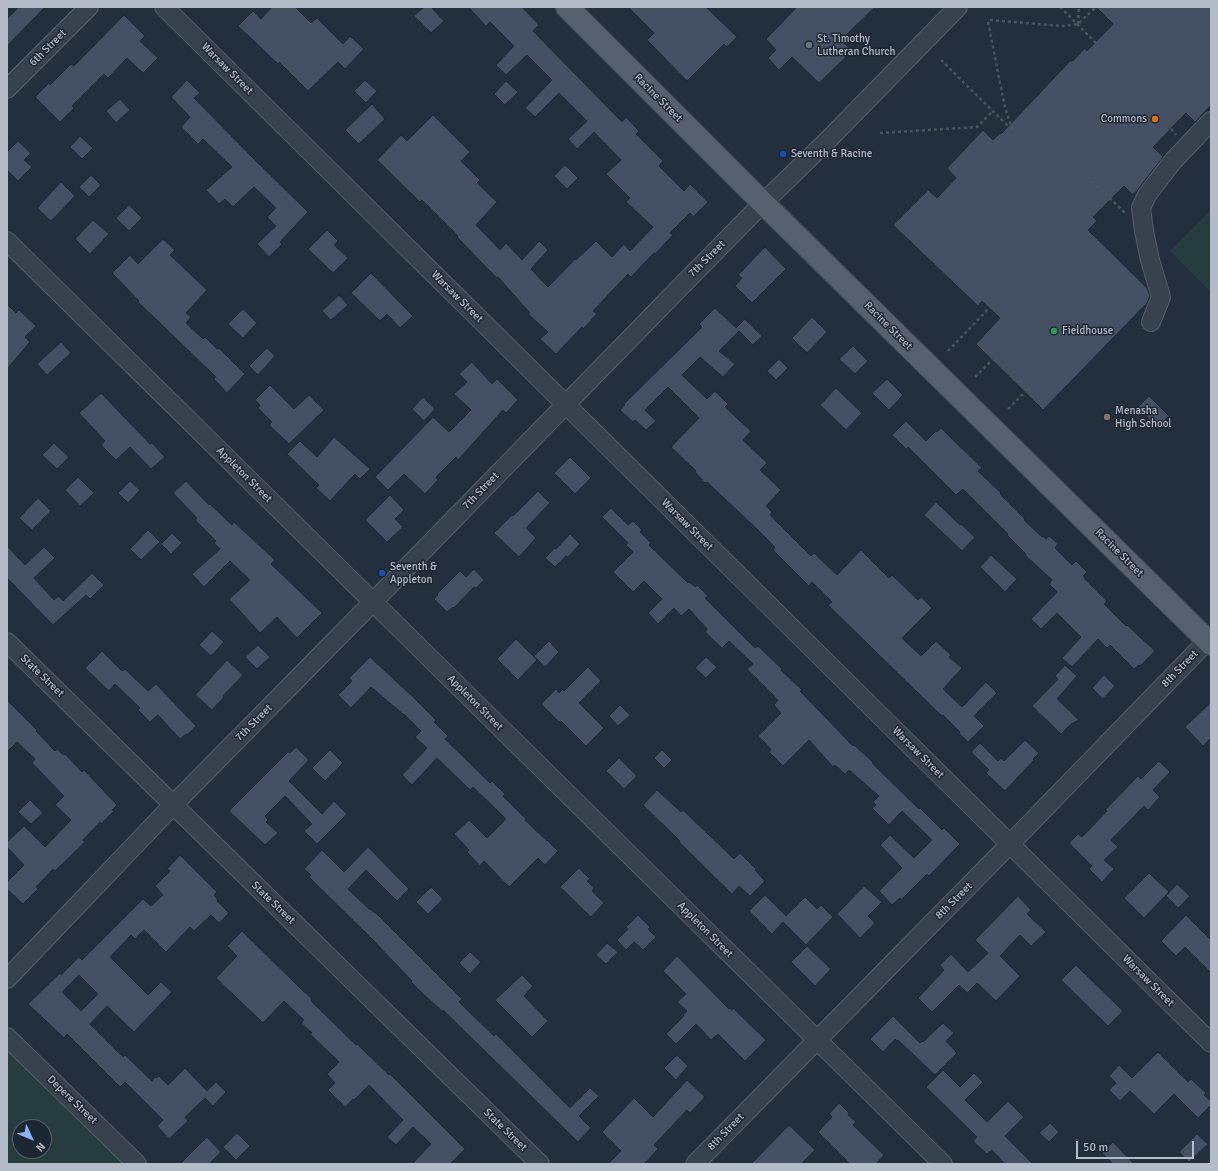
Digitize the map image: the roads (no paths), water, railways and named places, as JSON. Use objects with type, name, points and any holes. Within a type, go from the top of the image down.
[{"type":"main road","name":"Racine Street","points":[[566,7],[762,203],[1210,640]]},
{"type":"street","name":"6th Street","points":[[7,89],[88,7]]},
{"type":"street","name":"Warsaw Street","points":[[164,7],[1211,1043]]},
{"type":"street","name":"7th Street","points":[[7,978],[173,805],[762,203],[828,140],[958,7]]},
{"type":"street","points":[[1151,322],[1161,297],[1150,260],[1141,208],[1147,195],[1173,161],[1211,121]]},
{"type":"street","name":"Appleton Street","points":[[7,241],[943,1164]]},
{"type":"street","name":"8th Street","points":[[695,1164],[1210,640]]},
{"type":"street","name":"State Street","points":[[7,642],[540,1164]]},
{"type":"street","name":"Depere Street","points":[[7,1037],[137,1164]]},
{"type":"place","name":"St. Timothy Lutheran Church","points":[[809,45]]},
{"type":"place","name":"Commons","points":[[1155,119]]},
{"type":"place","name":"Seventh & Racine","points":[[783,154]]},
{"type":"place","name":"Fieldhouse","points":[[1054,331]]},
{"type":"place","name":"Menasha High School","points":[[1107,417]]},
{"type":"place","name":"Seventh & Appleton","points":[[382,573]]}]
